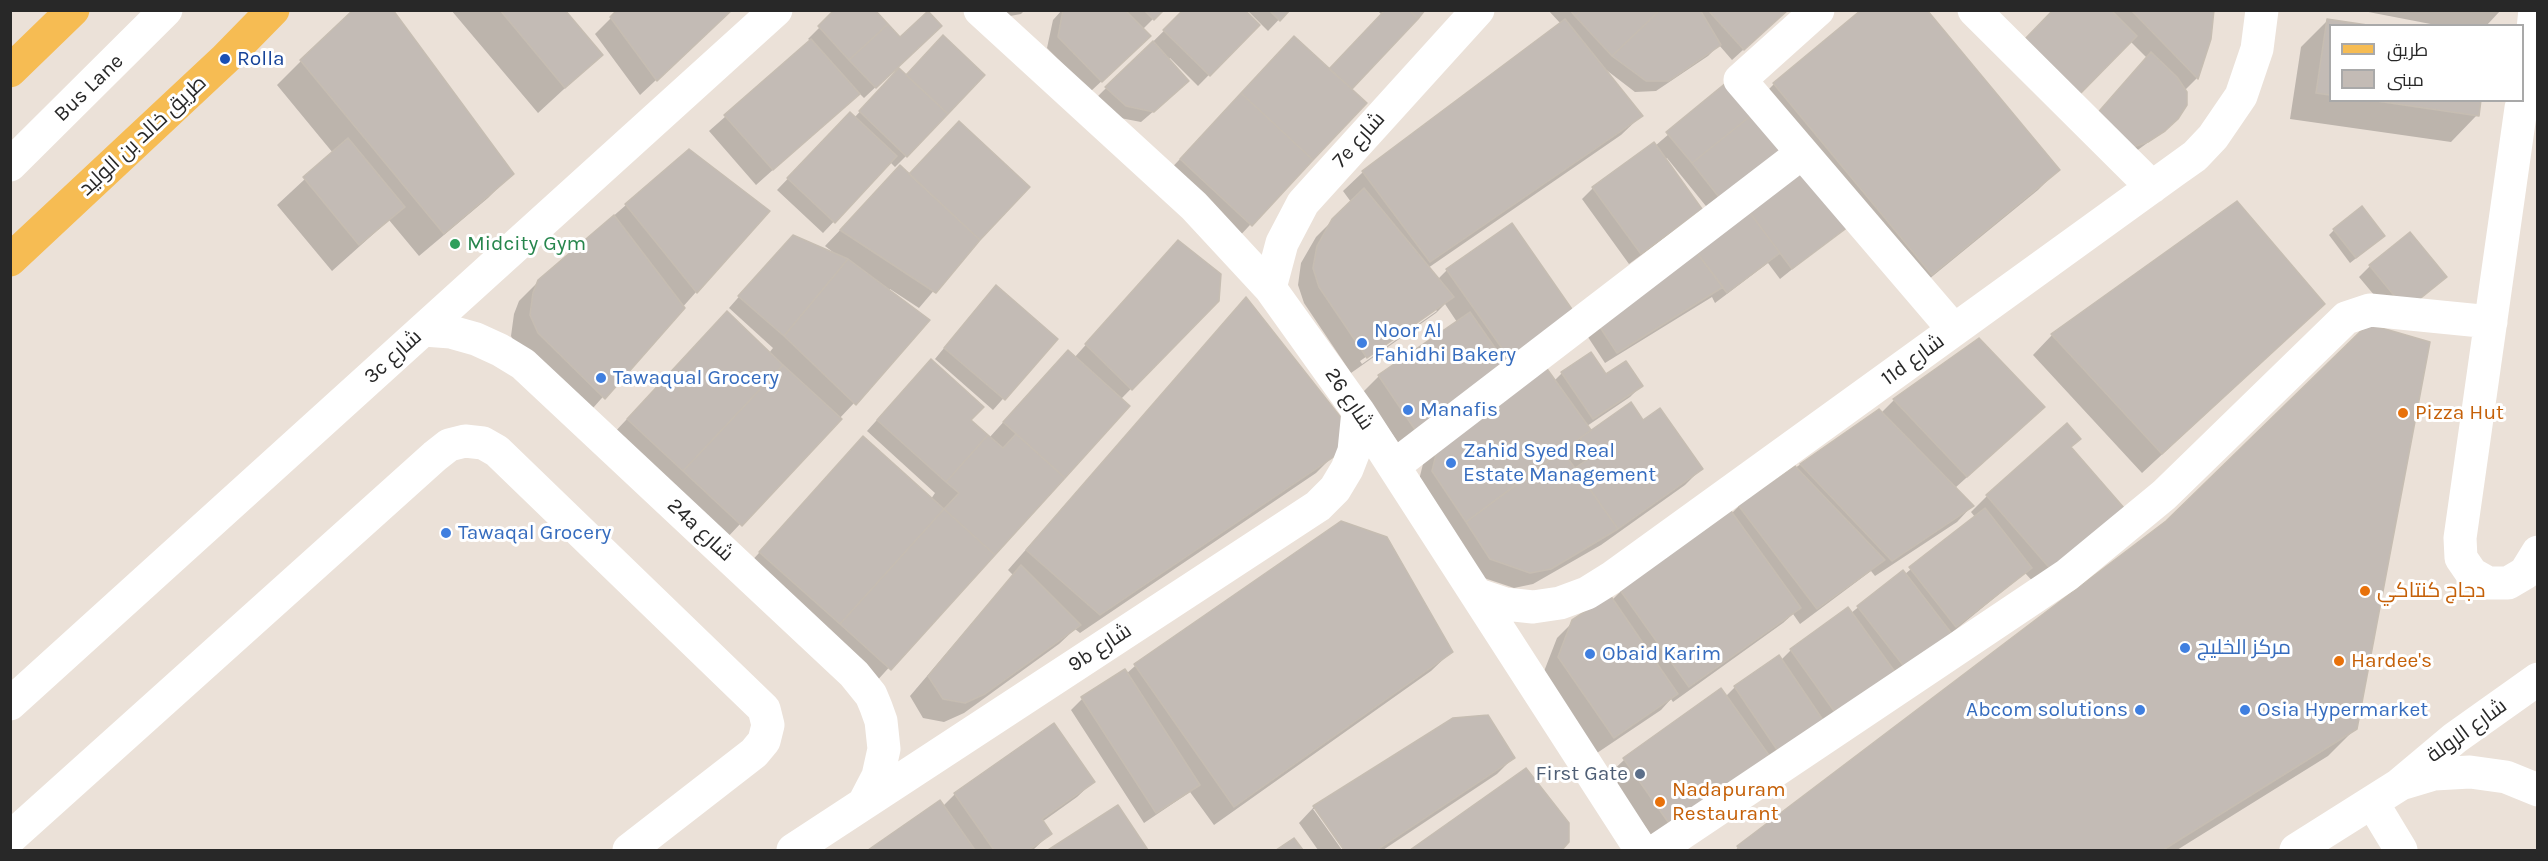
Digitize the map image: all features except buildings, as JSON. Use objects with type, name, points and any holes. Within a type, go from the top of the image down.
[{"type":"main road","points":[[10,71],[73,10]]},
{"type":"main road","name":"طريق خالد بن الوليد","points":[[10,260],[225,59],[273,10]]},
{"type":"street","name":"Bus Lane","points":[[10,165],[166,10]]},
{"type":"street","name":"3c شارع","points":[[10,704],[776,10]]},
{"type":"street","name":"شارع 26","points":[[980,10],[1194,206],[1270,288],[1358,411],[1479,595],[1641,850]]},
{"type":"street","name":"7e شارع","points":[[1270,288],[1282,243],[1304,203],[1478,10]]},
{"type":"street","points":[[1818,10],[1740,80],[1954,330]]},
{"type":"street","points":[[1974,10],[2152,187]]},
{"type":"street","name":"11d شارع","points":[[1479,595],[1505,604],[1533,607],[1560,603],[1587,593],[2195,156],[2229,117],[2251,73],[2262,10]]},
{"type":"street","points":[[2535,10],[2532,89],[2521,108],[2460,538],[2461,558],[2472,574],[2488,583],[2508,583],[2525,573],[2538,552]]},
{"type":"street","points":[[1394,466],[1802,153]]},
{"type":"street","points":[[1657,850],[2067,575],[2164,495],[2346,318],[2370,310],[2491,322]]},
{"type":"street","name":"24a شارع","points":[[424,330],[451,332],[476,339],[523,364],[854,674],[871,695],[876,707],[881,721],[884,749],[878,776],[866,801]]},
{"type":"street","name":"9b شارع","points":[[793,850],[1318,506],[1335,489],[1347,469],[1354,451],[1358,411]]},
{"type":"street","points":[[21,850],[10,838],[435,456],[449,445],[465,441],[483,443],[497,451],[764,709],[768,725],[764,741],[754,753],[629,850]]},
{"type":"street","name":"شارع الرولة","points":[[2296,850],[2399,785],[2455,738],[2538,679]]},
{"type":"street","name":"شارع الرولة","points":[[2399,785],[2434,774],[2470,771],[2506,777],[2538,790]]},
{"type":"street","points":[[2372,802],[2401,850]]},
{"type":"place","name":"Rolla","points":[[225,59]]},
{"type":"place","name":"Midcity Gym","points":[[455,244]]},
{"type":"place","name":"Noor Al Fahidhi Bakery","points":[[1362,343]]},
{"type":"place","name":"Tawaqual Grocery","points":[[601,378]]},
{"type":"place","name":"Manafis","points":[[1408,410]]},
{"type":"place","name":"Pizza Hut","points":[[2403,413]]},
{"type":"place","name":"Zahid Syed Real Estate Management","points":[[1451,463]]},
{"type":"place","name":"Tawaqal Grocery","points":[[446,533]]},
{"type":"place","name":"دجاج كنتاكي","points":[[2365,591]]},
{"type":"place","name":"مركز الخليج","points":[[2185,648]]},
{"type":"place","name":"Obaid Karim","points":[[1590,654]]},
{"type":"place","name":"Hardee's","points":[[2339,661]]},
{"type":"place","name":"Abcom solutions","points":[[2140,710]]},
{"type":"place","name":"Osia Hypermarket","points":[[2245,710]]},
{"type":"place","name":"First Gate","points":[[1640,774]]},
{"type":"place","name":"Nadapuram Restaurant","points":[[1660,802]]}]
